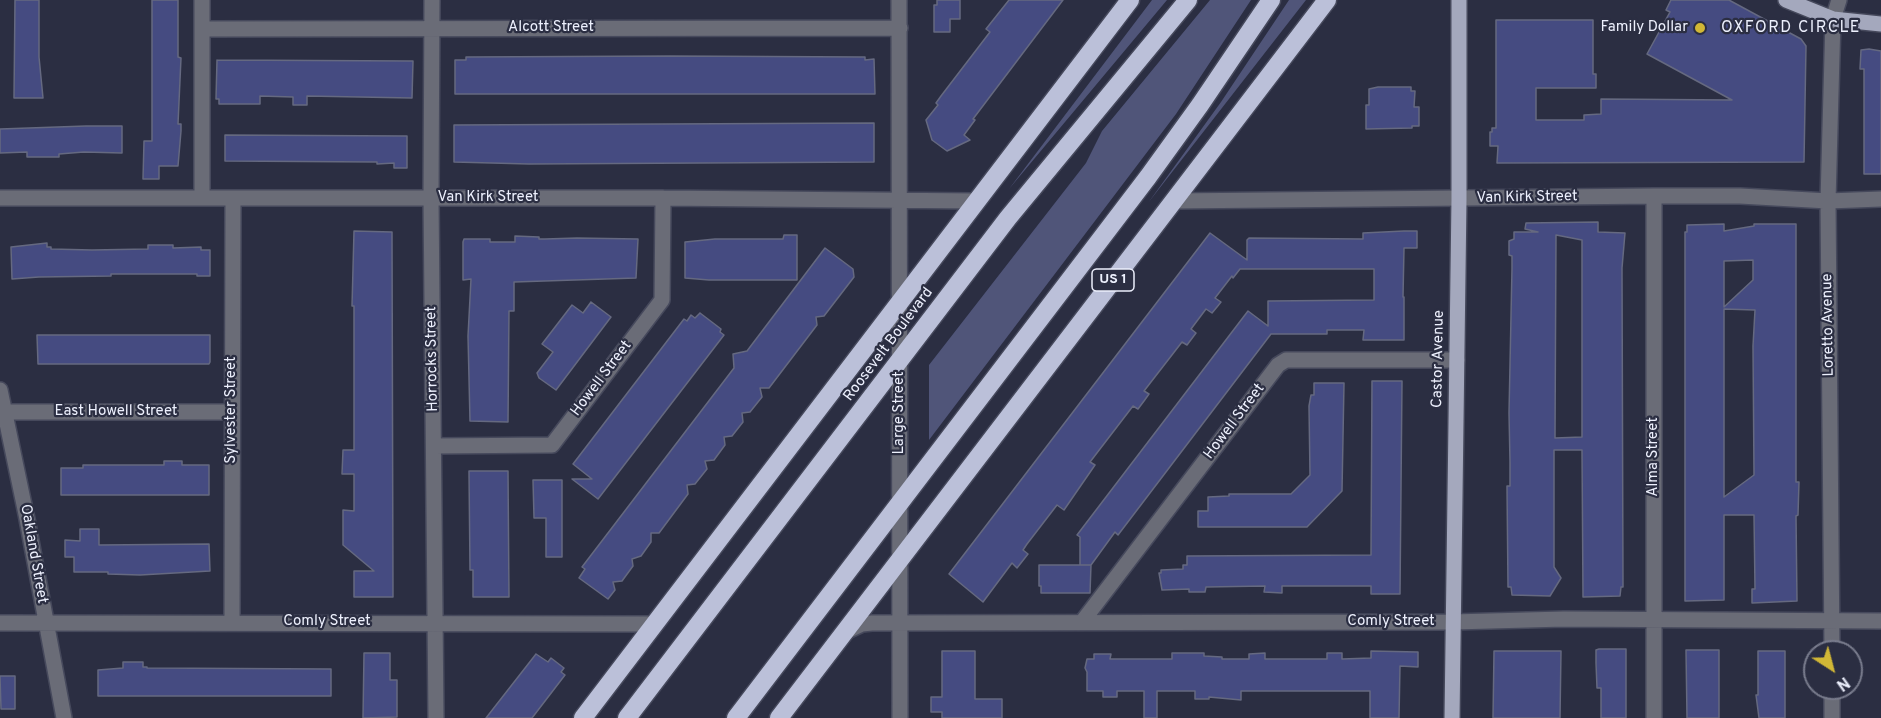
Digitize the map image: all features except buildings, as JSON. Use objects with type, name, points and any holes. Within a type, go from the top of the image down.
[{"type":"highway","name":"Roosevelt Boulevard","points":[[583,718],[1130,0]]},
{"type":"highway","name":"Roosevelt Boulevard","points":[[627,718],[1008,218],[1188,0]]},
{"type":"highway","name":"US 1","points":[[736,718],[1148,177],[1271,0]]},
{"type":"highway","name":"US 1","points":[[779,718],[1327,0]]},
{"type":"main road","name":"Castor Avenue","points":[[1452,718],[1459,199],[1459,0]]},
{"type":"main road","points":[[1786,0],[1833,19],[1881,24]]},
{"type":"street","points":[[202,0],[202,197]]},
{"type":"street","name":"Horrocks Street","points":[[432,0],[431,198],[436,718]]},
{"type":"street","name":"Large Street","points":[[899,0],[900,718]]},
{"type":"street","name":"Loretto Avenue","points":[[1832,640],[1828,201],[1833,19],[1839,0]]},
{"type":"street","name":"Alcott Street","points":[[202,29],[900,28]]},
{"type":"street","name":"Van Kirk Street","points":[[1173,201],[1654,196],[1740,196],[1828,201],[1881,199]]},
{"type":"street","name":"Alma Street","points":[[1654,196],[1654,718]]},
{"type":"street","name":"Van Kirk Street","points":[[0,198],[663,198],[976,201]]},
{"type":"street","name":"Sylvester Street","points":[[232,622],[233,198]]},
{"type":"street","name":"Howell Street","points":[[434,446],[552,445],[662,300],[663,198]]},
{"type":"street","name":"Howell Street","points":[[1082,622],[1278,365],[1286,360],[1456,360]]},
{"type":"street","name":"Oakland Street","points":[[0,390],[2,412],[27,519],[64,718]]},
{"type":"street","name":"East Howell Street","points":[[2,412],[231,412]]},
{"type":"street","name":"Comly Street","points":[[844,633],[862,624],[900,623],[1881,621]]},
{"type":"street","name":"Comly Street","points":[[0,623],[654,624]]},
{"type":"street","points":[[1832,700],[1832,718]]},
{"type":"shaded area","points":[[1152,0],[1167,0],[1009,189]]},
{"type":"shaded area","points":[[1210,0],[1251,0],[1176,114],[929,440],[929,365],[1086,163],[1102,131]]},
{"type":"shaded area","points":[[1289,0],[1306,0],[1148,203],[1221,102]]},
{"type":"place","name":"Family Dollar","points":[[1700,28]]},
{"type":"district","name":"OXFORD CIRCLE","points":[[1791,29]]}]
